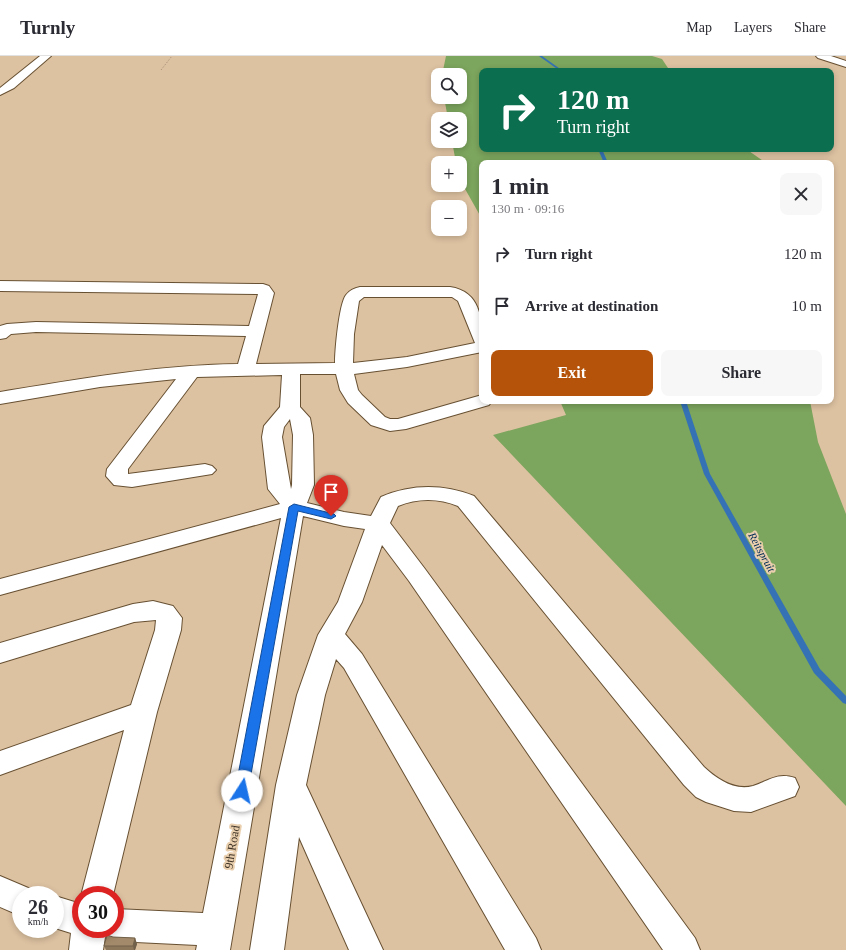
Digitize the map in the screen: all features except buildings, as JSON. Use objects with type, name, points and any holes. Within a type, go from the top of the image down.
[{"type":"street","points":[[0,92],[10,86],[46,56]]},
{"type":"street","points":[[821,56],[846,64]]},
{"type":"street","points":[[0,100],[7,93],[10,86]]},
{"type":"street","points":[[0,286],[263,289],[266,293],[246,369]]},
{"type":"street","points":[[479,334],[465,299],[457,293],[360,292],[353,297],[351,302],[346,331],[344,368],[349,391],[373,417],[382,424],[388,426],[399,425],[479,402]]},
{"type":"street","points":[[0,334],[7,329],[36,327],[256,331]]},
{"type":"street","points":[[0,398],[100,381],[191,372],[246,369],[361,368],[411,362],[479,348]]},
{"type":"street","points":[[291,368],[290,408],[274,426],[272,437],[279,489],[294,507]]},
{"type":"street","points":[[191,372],[118,469],[117,476],[122,480],[132,481],[205,470]]},
{"type":"street","name":"9th Road","points":[[215,940],[274,606],[294,507],[303,485],[303,434],[300,418],[290,408]]},
{"type":"street","points":[[267,950],[291,785],[311,695],[331,635],[350,602],[378,524],[389,502],[404,496],[420,492],[454,496],[466,502],[694,776],[707,788],[717,793],[734,798],[751,799],[784,787]]},
{"type":"street","points":[[0,587],[294,507],[344,519],[378,524],[417,575],[683,950]]},
{"type":"street","points":[[0,653],[133,613],[153,610],[164,612],[169,618],[168,630],[143,712],[99,886]]},
{"type":"street","points":[[331,635],[353,661],[524,950]]},
{"type":"street","points":[[0,763],[143,712]]},
{"type":"street","points":[[291,785],[366,950]]},
{"type":"street","points":[[0,891],[12,897]]},
{"type":"street","points":[[124,926],[215,940]]},
{"type":"street","points":[[86,950],[88,938]]},
{"type":"path","points":[[162,70],[172,56]]},
{"type":"green space","points":[[446,56],[652,56],[662,59],[668,68],[479,68],[479,152],[750,152],[762,160],[479,160],[479,214],[467,192],[467,156],[455,156],[453,148],[467,148],[467,112],[447,112],[445,104],[467,104],[467,68],[443,68]]},
{"type":"green space","name":"Reitspruit","points":[[561,404],[811,404],[818,442],[846,514],[846,806],[493,435],[566,415]]},
{"type":"waterway","name":"Reitspruit","points":[[540,56],[558,68]]},
{"type":"waterway","name":"Reitspruit","points":[[601,152],[605,160]]},
{"type":"waterway","name":"Reitspruit","points":[[684,404],[707,474],[817,671],[846,701]]},
{"type":"route","points":[[242,791],[274,606],[294,507],[331,516]]}]
